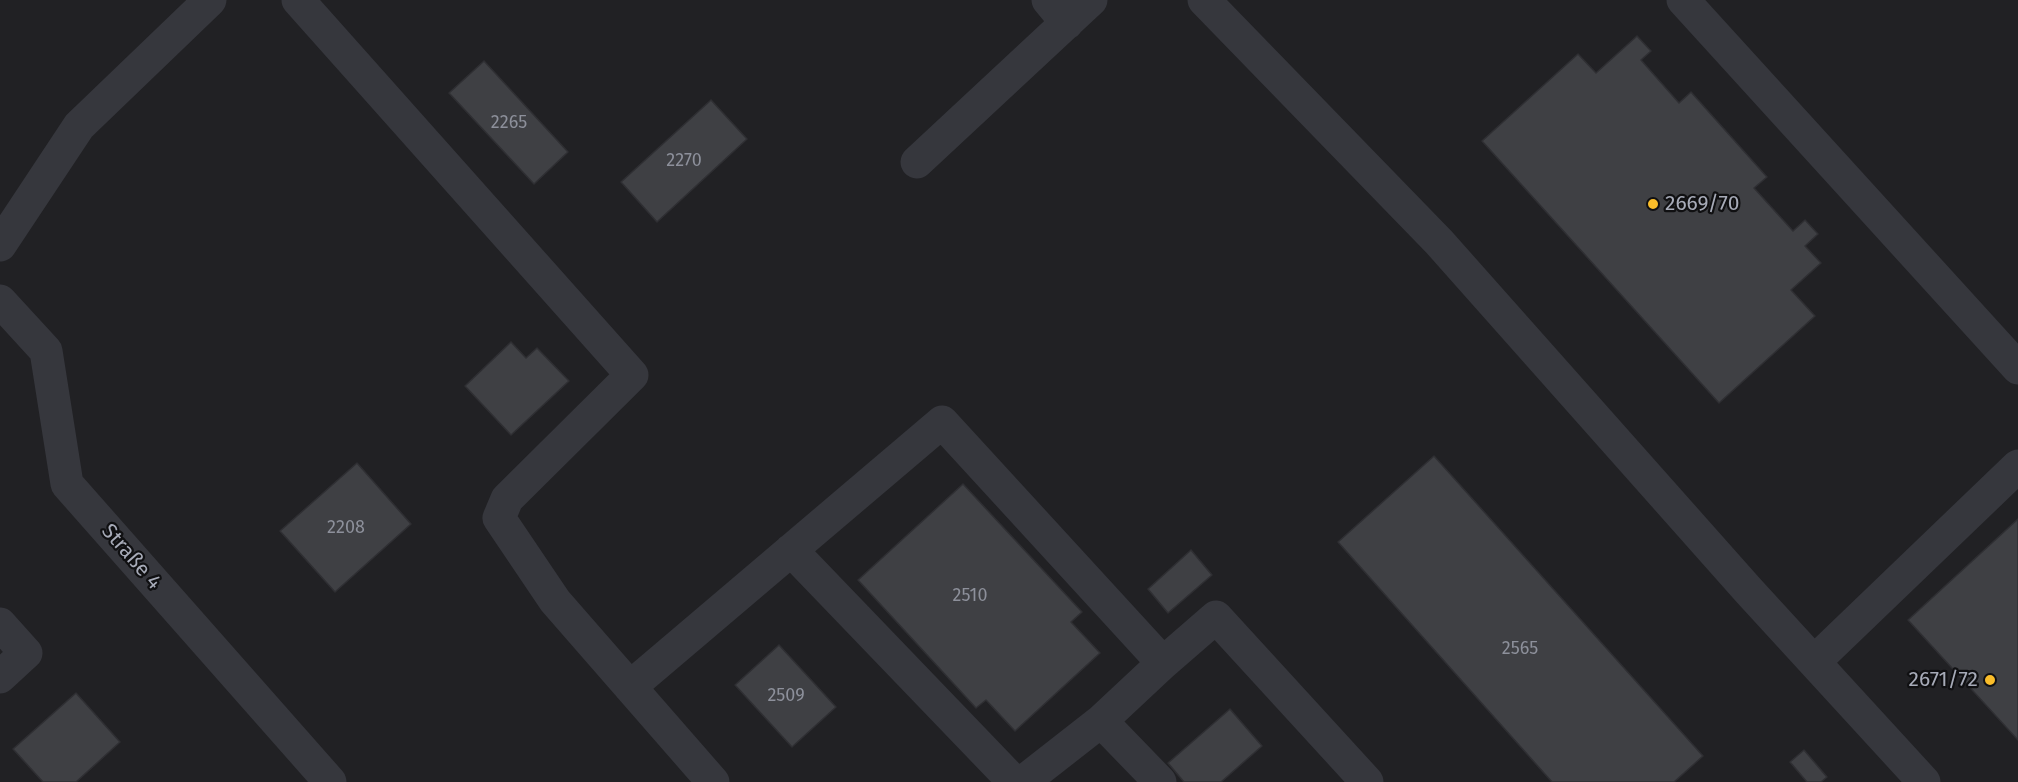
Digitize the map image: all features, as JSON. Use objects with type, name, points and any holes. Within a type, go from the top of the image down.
[{"type":"lane","points":[[0,244],[79,126],[210,0]]},
{"type":"lane","points":[[298,0],[632,375],[507,500],[500,518],[555,601],[713,782]]},
{"type":"lane","points":[[917,162],[1058,11],[1091,0]]},
{"type":"lane","points":[[1204,0],[1438,242],[1924,782]]},
{"type":"lane","points":[[1683,0],[2018,368]]},
{"type":"lane","name":"Straße 4","points":[[0,301],[46,351],[67,484],[330,782]]},
{"type":"lane","points":[[630,687],[942,422],[1163,663]]},
{"type":"lane","points":[[1814,662],[2018,466]]},
{"type":"lane","points":[[791,550],[1014,782]]},
{"type":"lane","points":[[1023,782],[1101,721],[1216,617],[1367,782]]},
{"type":"lane","points":[[0,624],[26,653],[0,677]]},
{"type":"lane","points":[[1101,721],[1160,782]]},
{"type":"shaded area","points":[[0,0],[2018,0],[2018,782],[0,782]]},
{"type":"building","name":"2669/70","points":[[1637,36],[1651,51],[1641,60],[1679,103],[1691,92],[1767,177],[1754,188],[1793,231],[1805,220],[1818,234],[1805,246],[1821,263],[1791,290],[1815,316],[1719,403],[1482,141],[1578,54],[1596,73]]},
{"type":"building","points":[[484,61],[568,152],[534,184],[449,93]]},
{"type":"building","points":[[711,100],[747,139],[657,222],[621,182]]},
{"type":"building","points":[[511,342],[526,358],[537,348],[569,381],[511,435],[465,386]]},
{"type":"building","points":[[1434,456],[1703,756],[1674,782],[1552,782],[1338,542]]},
{"type":"building","points":[[357,463],[411,524],[335,592],[280,531]]},
{"type":"building","points":[[963,484],[1082,612],[1071,622],[1100,653],[1015,731],[986,700],[976,708],[858,580]]},
{"type":"building","name":"2671/72","points":[[2018,519],[2018,740],[1908,620]]},
{"type":"building","points":[[1191,550],[1212,575],[1168,613],[1148,589]]},
{"type":"building","points":[[779,645],[836,707],[792,747],[735,685]]},
{"type":"building","points":[[76,693],[120,742],[76,782],[43,782],[13,749]]},
{"type":"building","points":[[1230,709],[1262,746],[1221,782],[1184,782],[1168,763]]},
{"type":"building","points":[[1804,750],[1827,777],[1821,782],[1807,782],[1790,762]]},
{"type":"place","name":"2669/70","points":[[1653,204]]},
{"type":"place","name":"2671/72","points":[[1990,680]]}]
